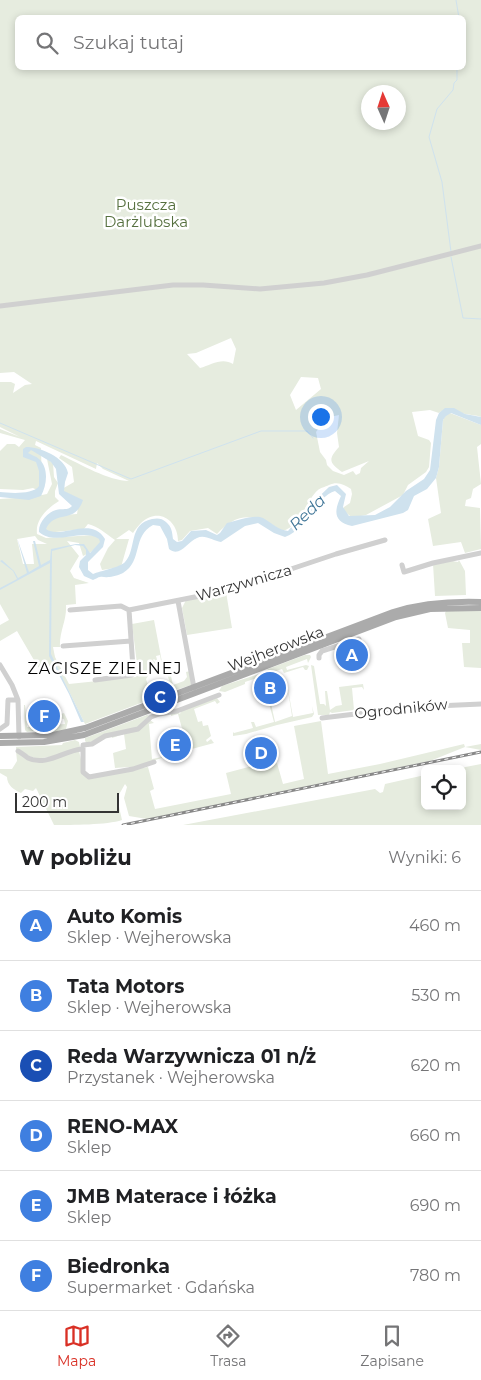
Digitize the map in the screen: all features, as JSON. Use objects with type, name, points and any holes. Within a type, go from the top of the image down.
[{"type":"main road","name":"Wejherowska","points":[[85,731],[409,607],[444,602],[481,602]]},
{"type":"main road","name":"Wejherowska","points":[[85,731],[396,617],[430,609],[481,608]]},
{"type":"main road","points":[[0,743],[85,731]]},
{"type":"main road","points":[[0,736],[19,740]]},
{"type":"street","points":[[0,306],[173,285],[260,289],[324,283],[367,275],[481,246]]},
{"type":"street","name":"Warzywnicza","points":[[70,610],[121,606],[129,610],[225,591],[336,554],[385,540]]},
{"type":"street","points":[[402,565],[404,572],[433,563],[481,553]]},
{"type":"street","points":[[178,601],[194,688]]},
{"type":"street","points":[[95,680],[132,675],[134,672],[129,610]]},
{"type":"street","points":[[319,658],[322,651],[359,639]]},
{"type":"street","points":[[63,646],[131,641]]},
{"type":"street","points":[[0,665],[12,685],[18,700],[19,740]]},
{"type":"street","points":[[154,762],[133,770],[89,777],[83,772],[82,749],[83,745],[92,744],[105,736],[138,729],[151,717],[219,695]]},
{"type":"street","points":[[0,729],[7,724],[8,700],[18,700]]},
{"type":"street","name":"Ogrodników","points":[[322,718],[414,707],[481,704]]},
{"type":"street","points":[[18,751],[28,758],[37,760],[57,758],[76,749],[82,749]]},
{"type":"green space","name":"Puszcza Darżlubska","points":[[0,0],[481,0],[481,417],[465,414],[450,408],[439,413],[430,410],[412,412],[418,436],[429,440],[431,443],[429,467],[426,472],[408,485],[403,495],[366,515],[350,516],[343,510],[350,503],[351,489],[335,483],[318,490],[299,519],[289,528],[282,531],[268,522],[246,517],[234,520],[217,534],[208,528],[190,531],[182,540],[178,541],[175,527],[171,522],[166,518],[154,516],[147,518],[133,533],[129,530],[116,539],[129,539],[121,567],[102,570],[100,564],[108,548],[115,540],[88,524],[84,529],[46,533],[43,526],[50,516],[77,514],[78,508],[64,496],[62,489],[74,482],[72,467],[59,458],[61,455],[104,475],[129,481],[103,469],[97,463],[96,469],[36,441],[35,445],[41,448],[42,489],[0,489],[0,451],[7,444],[15,444],[19,447],[25,440],[0,433],[0,429],[20,437],[0,427],[0,382],[15,384],[13,393],[25,385],[32,384],[14,372],[0,373]],"holes":[[[231,338],[236,349],[233,364],[221,361],[200,368],[187,354],[196,353]],[[301,377],[318,378],[321,389],[296,410],[290,395]],[[339,415],[337,433],[339,447],[333,455],[332,461],[342,472],[369,461],[361,468],[360,473],[356,475],[353,471],[344,475],[333,471],[327,465],[320,452],[316,432],[322,424],[321,419]]]},
{"type":"green space","points":[[450,413],[481,425],[481,444],[477,447],[481,484],[473,489],[471,498],[466,500],[465,506],[480,508],[481,549],[465,553],[461,542],[433,546],[428,519],[441,513],[436,478],[439,467],[443,420]]},
{"type":"green space","points":[[47,459],[53,463],[54,477],[58,483],[55,497],[59,501],[40,519],[37,534],[46,538],[94,535],[103,541],[91,552],[83,556],[79,543],[67,541],[79,556],[70,571],[74,578],[89,583],[75,585],[76,604],[66,605],[60,647],[53,647],[55,657],[69,684],[136,677],[137,664],[132,624],[154,620],[162,662],[170,661],[174,675],[171,676],[173,685],[184,681],[187,677],[186,672],[190,671],[191,685],[173,691],[167,674],[159,662],[161,661],[160,655],[156,656],[158,663],[153,660],[162,670],[156,665],[146,679],[149,688],[156,687],[150,689],[151,693],[168,687],[170,692],[85,724],[60,673],[52,675],[38,667],[17,631],[0,641],[0,625],[9,620],[0,604],[0,499],[47,494],[52,484]],"holes":[[[35,536],[38,540],[47,544],[32,544],[34,564],[23,564],[17,539]]]},
{"type":"green space","points":[[459,560],[465,571],[466,595],[435,596],[433,564],[458,562]]},
{"type":"green space","points":[[226,592],[232,628],[187,635],[182,608],[186,600]]},
{"type":"green space","points":[[446,611],[481,611],[481,668],[464,667],[462,643],[470,643],[470,630],[448,628]]},
{"type":"green space","points":[[305,655],[310,655],[311,657],[308,663],[307,659],[286,667],[287,670],[306,665],[309,666],[307,670],[303,667],[284,673],[282,669],[245,682],[245,684],[225,692],[219,691],[222,686],[265,672],[268,669]]},
{"type":"green space","points":[[311,665],[314,666],[320,704],[326,706],[325,691],[327,691],[330,710],[342,705],[339,687],[363,684],[364,690],[362,687],[352,688],[354,710],[330,712],[329,715],[318,715]]},
{"type":"green space","points":[[286,678],[293,717],[313,713],[312,706],[314,714],[312,717],[233,736],[233,732],[253,728],[251,722],[254,722],[256,727],[274,722],[263,681],[266,680],[275,722],[292,716]]},
{"type":"green space","points":[[217,698],[220,702],[217,704],[215,701],[194,709],[198,722],[202,721],[203,726],[208,725],[211,736],[206,740],[207,742],[211,739],[214,743],[188,750],[178,714],[171,716],[171,714],[178,712],[180,714],[181,711]]},
{"type":"green space","points":[[24,705],[27,727],[65,724],[64,719],[59,718],[64,713],[68,721],[66,729],[36,734],[35,731],[27,732],[25,730]]},
{"type":"green space","points":[[147,715],[150,716],[137,728],[87,743],[85,741],[85,738]]},
{"type":"green space","points":[[150,720],[154,723],[149,724],[152,759],[167,756],[130,769],[129,767],[115,768],[113,753],[126,749],[124,734],[112,738],[112,736],[138,730]]},
{"type":"green space","points":[[321,721],[328,774],[464,744],[465,747],[430,761],[147,819],[129,816],[124,798],[127,787],[125,784],[117,798],[122,820],[108,823],[54,825],[36,788],[33,791],[25,789],[21,793],[11,787],[7,777],[0,773],[0,769],[12,769],[17,761],[16,751],[40,760],[79,751],[85,776],[148,767],[154,789],[150,791],[155,809],[231,794],[226,773],[264,763],[268,765],[277,763],[283,784],[304,779],[294,726]]},
{"type":"green space","points":[[75,740],[79,742],[80,747],[58,756],[31,758],[16,749],[16,747],[62,745],[63,743]]},
{"type":"green space","points":[[481,744],[481,750],[465,747]]},
{"type":"green space","points":[[481,764],[481,825],[183,825],[375,789],[380,793],[383,792],[385,784],[421,776],[421,810],[466,810],[466,767]]},
{"type":"water","name":"Reda","points":[[445,408],[454,408],[465,414],[481,417],[481,425],[451,413],[446,416],[443,420],[439,467],[436,478],[427,489],[414,496],[408,510],[403,513],[352,526],[338,519],[336,511],[341,496],[335,491],[321,500],[299,528],[285,537],[274,533],[258,523],[245,526],[221,542],[206,537],[197,538],[177,552],[169,549],[167,539],[160,526],[153,525],[142,535],[136,555],[129,568],[118,575],[99,577],[93,580],[84,576],[79,567],[80,561],[86,555],[86,550],[83,546],[75,545],[52,551],[51,654],[84,722],[81,722],[49,656],[50,563],[0,590],[0,588],[17,579],[13,571],[0,561],[2,560],[14,571],[18,578],[27,573],[17,538],[29,572],[39,566],[33,541],[35,541],[41,565],[50,560],[51,549],[76,544],[84,544],[90,553],[100,542],[99,539],[92,536],[53,538],[39,532],[44,518],[50,513],[72,506],[59,494],[56,469],[51,462],[31,450],[28,453],[39,459],[46,472],[45,487],[41,496],[29,500],[0,497],[0,492],[26,492],[32,491],[39,486],[39,471],[36,462],[23,457],[23,449],[26,447],[45,451],[62,462],[68,473],[64,491],[83,500],[75,512],[54,520],[46,529],[52,532],[60,532],[84,528],[92,529],[99,532],[105,539],[103,547],[88,562],[88,570],[93,574],[123,564],[129,557],[139,526],[152,519],[166,522],[171,528],[173,539],[177,542],[182,541],[191,531],[206,530],[217,535],[227,523],[255,517],[263,518],[278,528],[288,531],[306,509],[329,487],[337,485],[346,494],[343,507],[349,516],[375,515],[390,507],[406,491],[424,479],[430,470],[436,420],[439,413]]},
{"type":"waterway","points":[[456,0],[458,15]]},
{"type":"waterway","points":[[451,252],[442,182],[429,137],[437,109],[453,90],[454,83],[457,80],[457,70]]},
{"type":"waterway","points":[[451,257],[463,318],[481,319]]},
{"type":"waterway","points":[[0,423],[131,479],[261,431],[307,431],[313,438]]},
{"type":"railway","points":[[123,825],[481,752]]},
{"type":"place","name":"Auto Komis","points":[[352,655]]},
{"type":"place","name":"Tata Motors","points":[[270,688]]},
{"type":"place","name":"Reda Warzywnicza 01 n/ż","points":[[160,697]]},
{"type":"place","name":"Biedronka","points":[[44,716]]},
{"type":"place","name":"JMB Materace i łóżka","points":[[175,745]]},
{"type":"place","name":"RENO-MAX","points":[[261,753]]},
{"type":"district","name":"ZACISZE ZIELNEJ","points":[[105,668]]}]
